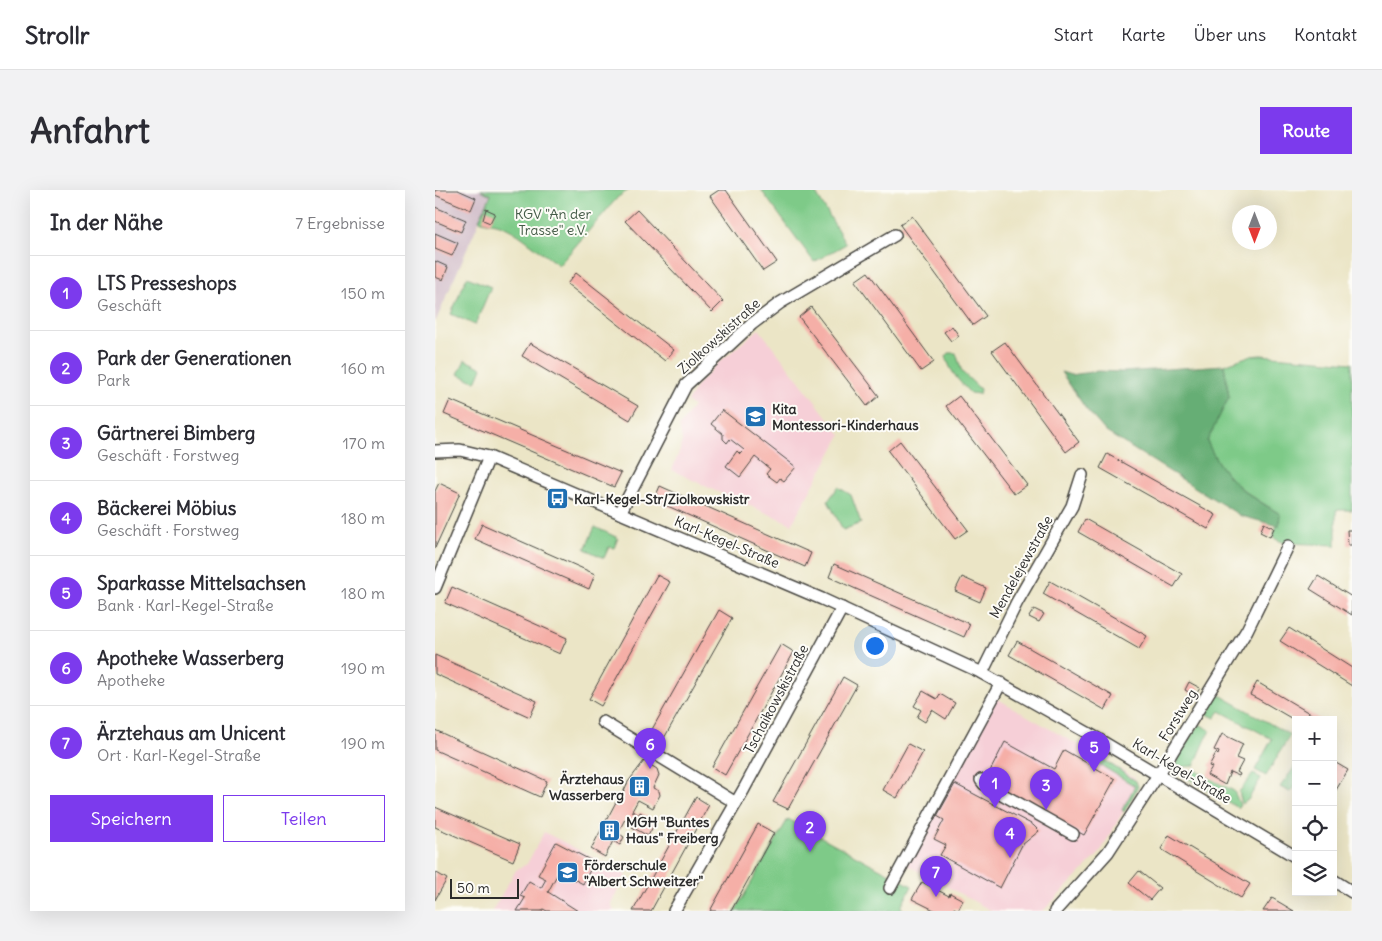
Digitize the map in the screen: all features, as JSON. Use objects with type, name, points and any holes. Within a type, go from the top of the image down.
[{"type":"street","name":"Ziolkowskistraße","points":[[620,513],[686,385],[752,324],[780,302],[895,235]]},
{"type":"street","name":"Karl-Kegel-Straße","points":[[435,451],[460,450],[489,457],[842,608],[982,673],[1292,855]]},
{"type":"street","points":[[435,588],[489,457]]},
{"type":"street","name":"Mendelejewstraße","points":[[982,673],[1017,602],[1072,506],[1082,475]]},
{"type":"street","name":"Forstweg","points":[[1055,911],[1108,852],[1158,775],[1247,630],[1288,546]]},
{"type":"street","name":"Tschaikowskistraße","points":[[674,911],[736,803],[842,608]]},
{"type":"street","points":[[890,888],[1001,683]]},
{"type":"street","points":[[603,722],[736,803]]},
{"type":"street","points":[[981,780],[984,784],[1073,834]]},
{"type":"street","points":[[1337,883],[1352,892]]},
{"type":"shaded area","points":[[435,190],[481,190],[491,194],[435,323]]},
{"type":"shaded area","name":"Kita Montessori-Kinderhaus","points":[[759,329],[841,435],[792,524],[672,470],[682,440],[679,427],[693,406],[687,402],[697,385],[718,363]]},
{"type":"shaded area","points":[[996,698],[1134,777],[1138,785],[1099,854],[1043,911],[992,911],[905,864]]},
{"type":"shaded area","name":"Förderschule \"Albert Schweitzer\"","points":[[544,832],[627,875],[611,903],[614,911],[492,911],[516,870],[527,864]]},
{"type":"green space","name":"KGV \"An der Trasse\" e.V.","points":[[481,190],[629,190],[618,197],[559,265],[512,231],[502,226],[479,220],[491,195]]},
{"type":"green space","points":[[761,190],[814,190],[846,244],[814,262]]},
{"type":"green space","points":[[467,277],[491,287],[475,325],[451,314]]},
{"type":"green space","points":[[949,353],[956,353],[962,372],[980,389],[979,394],[970,393],[955,376],[946,356]]},
{"type":"green space","points":[[1261,355],[1352,363],[1352,510],[1336,510],[1336,545],[1285,543],[1273,538],[1280,514],[1246,492],[1228,476],[1207,441],[1229,397],[1224,365],[1249,356]]},
{"type":"green space","points":[[465,360],[482,368],[476,382],[458,374]]},
{"type":"green space","points":[[1224,365],[1229,397],[1207,441],[1221,466],[1237,485],[1280,514],[1279,526],[1241,516],[1106,432],[1086,409],[1061,372],[1071,375],[1098,371],[1123,372]]},
{"type":"green space","points":[[838,487],[851,495],[861,523],[843,530],[828,501]]},
{"type":"green space","points":[[595,527],[618,538],[614,548],[609,547],[604,558],[585,549]]},
{"type":"green space","points":[[1218,694],[1290,735],[1266,776],[1255,770],[1272,739],[1220,711],[1215,718],[1207,714]]},
{"type":"green space","points":[[1199,724],[1210,730],[1194,766],[1177,767],[1176,760]]},
{"type":"green space","points":[[1095,754],[1136,781],[1138,787],[1124,812],[1122,810],[1135,786],[1092,760]]},
{"type":"green space","points":[[1197,770],[1199,773],[1234,791],[1240,805],[1238,808],[1177,772]]},
{"type":"green space","points":[[1292,770],[1292,789],[1290,792],[1280,787]]},
{"type":"green space","points":[[1253,774],[1261,778],[1248,800],[1242,804],[1239,792]]},
{"type":"green space","points":[[788,819],[912,886],[901,907],[904,911],[735,911]]},
{"type":"building","points":[[435,190],[458,190],[476,198],[471,210],[435,195]]},
{"type":"building","points":[[719,190],[726,190],[777,262],[763,271],[710,196]]},
{"type":"building","points":[[435,207],[466,220],[461,232],[435,221]]},
{"type":"building","points":[[486,209],[495,213],[490,223],[483,220]]},
{"type":"building","points":[[637,210],[723,301],[712,312],[625,221]]},
{"type":"building","points":[[912,216],[986,316],[973,325],[900,225]]},
{"type":"building","points":[[435,233],[458,243],[452,256],[435,249]]},
{"type":"building","points":[[435,261],[448,267],[443,280],[435,277]]},
{"type":"building","points":[[868,272],[934,362],[921,371],[855,281]]},
{"type":"building","points":[[576,273],[674,350],[665,361],[567,284]]},
{"type":"building","points":[[811,307],[879,396],[867,406],[799,317]]},
{"type":"building","points":[[952,326],[959,336],[951,341],[944,332]]},
{"type":"building","points":[[1005,342],[1079,442],[1066,452],[992,351]]},
{"type":"building","points":[[530,343],[638,406],[630,420],[522,356]]},
{"type":"building","points":[[959,396],[1027,485],[1014,494],[946,406]]},
{"type":"building","points":[[450,400],[621,473],[614,487],[444,414]]},
{"type":"building","points":[[722,410],[796,467],[784,481],[780,478],[777,482],[766,474],[770,469],[755,457],[740,477],[726,466],[737,451],[740,454],[744,450],[730,439],[727,443],[723,439],[723,434],[711,424]]},
{"type":"building","points":[[900,441],[968,530],[955,539],[888,451]]},
{"type":"building","points":[[1107,454],[1216,515],[1208,529],[1100,468]]},
{"type":"building","points":[[439,483],[460,493],[435,548],[435,491]]},
{"type":"building","points":[[660,486],[811,553],[805,567],[654,500]]},
{"type":"building","points":[[1085,519],[1182,574],[1174,587],[1078,532]]},
{"type":"building","points":[[1264,523],[1274,528],[1270,537],[1260,532]]},
{"type":"building","points":[[482,524],[595,574],[589,589],[475,539]]},
{"type":"building","points":[[1347,530],[1352,530],[1352,545],[1348,545]]},
{"type":"building","points":[[834,564],[970,624],[964,637],[829,577]]},
{"type":"building","points":[[657,575],[670,582],[601,706],[589,699]]},
{"type":"building","points":[[1318,576],[1352,597],[1352,615],[1310,589]]},
{"type":"building","points":[[962,577],[986,588],[980,602],[955,591]]},
{"type":"building","points":[[1050,581],[1147,636],[1139,649],[1043,594]]},
{"type":"building","points":[[452,587],[567,638],[560,654],[445,603]]},
{"type":"building","points":[[1034,609],[1044,614],[1039,622],[1029,617]]},
{"type":"building","points":[[719,610],[732,618],[663,740],[650,733]]},
{"type":"building","points":[[1289,628],[1352,668],[1352,686],[1280,641]]},
{"type":"building","points":[[1017,641],[1113,696],[1105,710],[1009,655]]},
{"type":"building","points":[[781,644],[794,652],[725,775],[712,767]]},
{"type":"building","points":[[435,655],[537,701],[530,717],[435,674]]},
{"type":"building","points":[[843,677],[857,685],[788,809],[773,802]]},
{"type":"building","points":[[1189,682],[1200,688],[1195,696],[1185,690]]},
{"type":"building","points":[[1257,682],[1314,716],[1292,716],[1292,719],[1250,695]]},
{"type":"building","points":[[923,691],[937,699],[940,694],[955,703],[946,719],[932,710],[925,722],[917,717],[921,710],[914,706]]},
{"type":"building","points":[[435,730],[547,781],[540,797],[435,750]]},
{"type":"building","points":[[1222,734],[1243,744],[1236,758],[1243,761],[1237,772],[1240,774],[1239,776],[1230,772],[1225,785],[1207,775],[1212,767],[1209,766],[1216,753],[1218,755],[1219,752],[1214,750]]},
{"type":"building","points":[[1005,742],[1054,769],[1064,750],[1115,779],[1084,835],[985,781]]},
{"type":"building","points":[[908,744],[923,752],[897,798],[883,790]]},
{"type":"building","points":[[644,761],[657,769],[659,775],[653,788],[659,791],[660,795],[653,808],[638,800],[632,811],[639,815],[640,812],[656,821],[648,836],[632,827],[634,823],[625,819],[618,833],[624,837],[620,845],[613,841],[605,857],[591,849],[628,782]]},
{"type":"building","points":[[1337,764],[1348,770],[1337,788]]},
{"type":"building","points":[[955,784],[1033,825],[1039,831],[1022,845],[1000,888],[940,855],[946,845],[934,839],[944,820],[937,816]]},
{"type":"building","points":[[696,797],[709,805],[651,911],[633,911]]},
{"type":"building","points":[[435,807],[520,844],[513,861],[435,827]]},
{"type":"building","points":[[758,824],[774,833],[731,911],[710,911]]},
{"type":"building","points":[[1169,835],[1250,884],[1241,898],[1161,849]]},
{"type":"building","points":[[556,842],[594,862],[583,884],[559,871],[548,892],[578,911],[547,911],[543,909],[542,911],[517,911],[525,898],[520,896],[529,881],[541,888],[546,879],[538,875]]},
{"type":"building","points":[[1139,871],[1160,888],[1150,900],[1129,883]]},
{"type":"building","points":[[435,872],[447,879],[435,900]]},
{"type":"building","points":[[922,882],[949,896],[950,893],[963,900],[958,910],[954,908],[953,911],[936,911],[912,899]]},
{"type":"building","points":[[1272,898],[1294,911],[1263,911]]},
{"type":"place","name":"Kita Montessori-Kinderhaus","points":[[756,417]]},
{"type":"place","name":"Karl-Kegel-Str/Ziolkowskistr","points":[[558,499]]},
{"type":"place","name":"Apotheke Wasserberg","points":[[650,769]]},
{"type":"place","name":"Sparkasse Mittelsachsen","points":[[1094,772]]},
{"type":"place","name":"Ärztehaus Wasserberg","points":[[640,787]]},
{"type":"place","name":"LTS Presseshops","points":[[995,808]]},
{"type":"place","name":"Gärtnerei Bimberg","points":[[1046,810]]},
{"type":"place","name":"MGH \"Buntes Haus\" Freiberg","points":[[610,830]]},
{"type":"place","name":"Park der Generationen","points":[[810,852]]},
{"type":"place","name":"Bäckerei Möbius","points":[[1010,858]]},
{"type":"place","name":"Förderschule \"Albert Schweitzer\"","points":[[568,873]]},
{"type":"place","name":"Ärztehaus am Unicent","points":[[936,897]]}]
